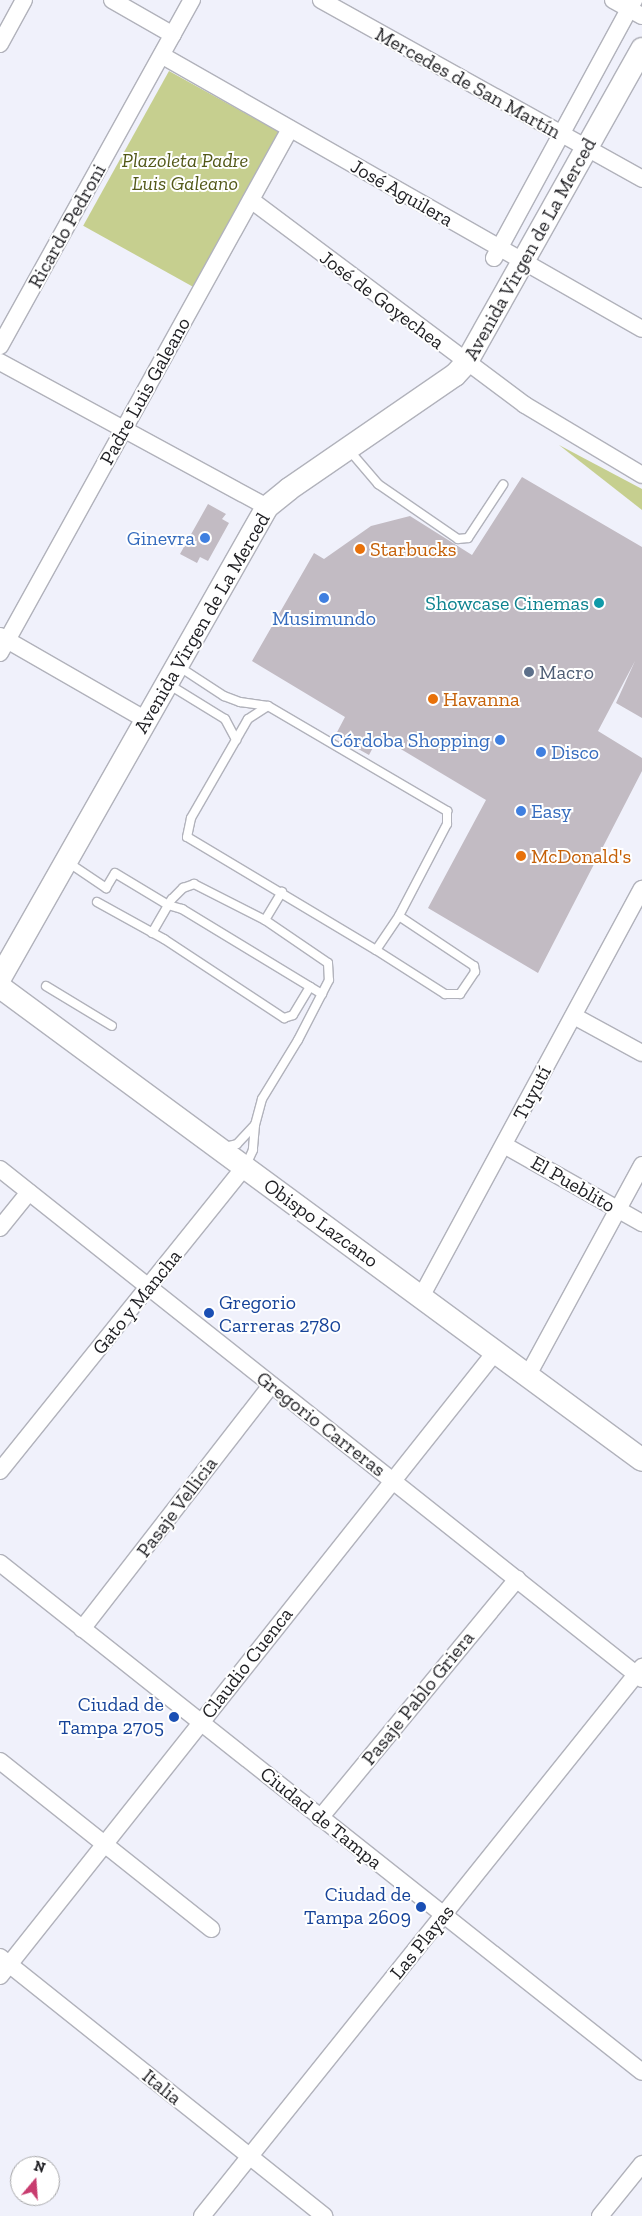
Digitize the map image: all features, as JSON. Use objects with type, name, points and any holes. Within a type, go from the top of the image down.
[{"type":"main road","name":"Avenida Virgen de La Merced","points":[[0,978],[267,508],[347,449],[455,375],[466,363],[642,49]]},
{"type":"main road","name":"Obispo Lazcano","points":[[0,987],[642,1460]]},
{"type":"street","points":[[0,44],[24,0]]},
{"type":"street","points":[[112,0],[173,35]]},
{"type":"street","name":"Ricardo Pedroni","points":[[0,346],[163,56],[192,0]]},
{"type":"street","name":"Mercedes de San Martín","points":[[321,0],[642,179]]},
{"type":"street","points":[[613,0],[635,8]]},
{"type":"street","name":"Avenida Virgen de La Merced","points":[[496,253],[561,135],[635,8]]},
{"type":"street","name":"José Aguilera","points":[[163,56],[290,129],[496,253],[523,262],[642,329]]},
{"type":"street","name":"Padre Luis Galeano","points":[[2,643],[290,129]]},
{"type":"street","name":"José de Goyechea","points":[[251,200],[466,363],[549,422],[642,476]]},
{"type":"street","points":[[0,362],[267,508]]},
{"type":"street","points":[[2,643],[146,720]]},
{"type":"street","name":"Tuyutí","points":[[421,1297],[642,889]]},
{"type":"street","points":[[574,1016],[642,1053]]},
{"type":"street","name":"El Pueblito","points":[[504,1145],[642,1224]]},
{"type":"street","points":[[528,1375],[642,1165]]},
{"type":"street","name":"Gato y Mancha","points":[[0,1472],[244,1167]]},
{"type":"street","name":"Gregorio Carreras","points":[[0,1169],[150,1286],[391,1479],[640,1673]]},
{"type":"street","points":[[0,1228],[29,1192]]},
{"type":"street","name":"Claudio Cuenca","points":[[3,1965],[104,1844],[391,1479],[496,1351]]},
{"type":"street","name":"Pasaje Vellicia","points":[[82,1629],[272,1384]]},
{"type":"street","name":"Ciudad de Tampa","points":[[0,1563],[642,2072]]},
{"type":"street","name":"Pasaje Pablo Griera","points":[[320,1818],[517,1578]]},
{"type":"street","name":"Las Playas","points":[[202,2216],[640,1673]]},
{"type":"street","points":[[0,1761],[212,1929]]},
{"type":"street","name":"Italia","points":[[3,1965],[324,2216]]},
{"type":"street","points":[[600,2216],[642,2164]]},
{"type":"lane","points":[[347,449],[386,490],[464,540],[503,485]]},
{"type":"lane","points":[[172,674],[240,702],[268,706],[447,812],[447,824],[399,916],[376,950]]},
{"type":"lane","points":[[172,674],[224,720],[236,740]]},
{"type":"lane","points":[[268,706],[248,719],[191,818],[187,837],[282,892],[445,994],[460,994],[475,972],[474,966],[399,916]]},
{"type":"lane","points":[[67,861],[106,888],[115,873],[168,906],[182,909],[322,994]]},
{"type":"lane","points":[[152,933],[179,892],[194,884],[265,920],[282,892]]},
{"type":"lane","points":[[97,902],[152,933],[284,1018],[293,1015],[310,987]]},
{"type":"lane","name":"Gato y Mancha","points":[[244,1167],[253,1150],[255,1125],[262,1099],[298,1040],[329,980],[328,962],[265,920]]},
{"type":"lane","points":[[46,986],[112,1026]]},
{"type":"lane","name":"Gato y Mancha","points":[[218,1148],[237,1144],[255,1125]]},
{"type":"green space","name":"Plazoleta Padre Luis Galeano","points":[[169,71],[279,132],[193,287],[83,226]]},
{"type":"green space","points":[[559,445],[642,489],[642,510]]},
{"type":"building","name":"Córdoba Shopping","points":[[522,477],[642,547],[642,718],[616,703],[635,661],[598,731],[642,758],[642,771],[538,973],[428,908],[486,800],[379,736],[369,755],[335,736],[345,717],[252,661],[314,553],[324,559],[371,526],[410,516],[472,555]]},
{"type":"building","name":"Ginevra","points":[[208,504],[226,514],[222,519],[229,523],[208,561],[200,557],[197,563],[180,554]]},
{"type":"place","name":"Ginevra","points":[[205,538]]},
{"type":"place","name":"Starbucks","points":[[360,549]]},
{"type":"place","name":"Musimundo","points":[[324,598]]},
{"type":"place","name":"Showcase Cinemas","points":[[599,603]]},
{"type":"place","name":"Macro","points":[[529,672]]},
{"type":"place","name":"Havanna","points":[[433,699]]},
{"type":"place","name":"Córdoba Shopping","points":[[500,740]]},
{"type":"place","name":"Disco","points":[[541,752]]},
{"type":"place","name":"Easy","points":[[521,811]]},
{"type":"place","name":"McDonald's","points":[[521,856]]},
{"type":"place","name":"Gregorio Carreras 2780","points":[[209,1313]]},
{"type":"place","name":"Ciudad de Tampa 2705","points":[[174,1717]]},
{"type":"place","name":"Ciudad de Tampa 2609","points":[[421,1907]]}]
